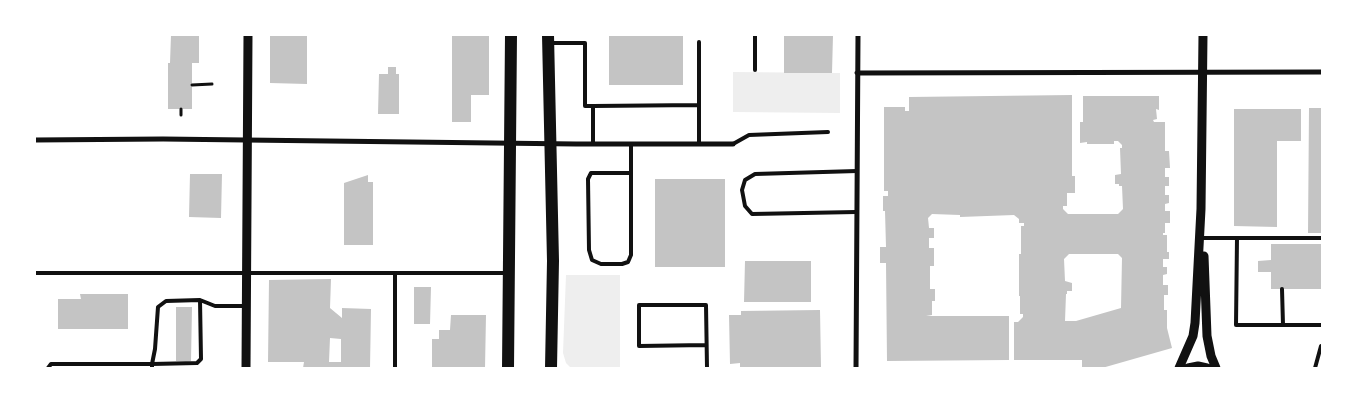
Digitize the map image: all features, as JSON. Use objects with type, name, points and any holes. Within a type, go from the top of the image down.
[{"type":"main road","points":[[508,368],[511,35]]},
{"type":"main road","points":[[548,39],[553,261],[552,368]]},
{"type":"street","points":[[246,368],[248,35]]},
{"type":"street","points":[[856,368],[858,35]]},
{"type":"street","points":[[1179,368],[1193,336],[1201,209],[1203,35]]},
{"type":"street","points":[[857,73],[1322,72]]},
{"type":"street","points":[[35,140],[732,144]]},
{"type":"street","points":[[1201,209],[1207,336],[1211,356],[1216,368]]},
{"type":"street","points":[[1188,368],[1198,366],[1207,368]]},
{"type":"lane","points":[[755,35],[755,70]]},
{"type":"lane","points":[[548,39],[584,43],[585,106],[699,105]]},
{"type":"lane","points":[[698,42],[699,144]]},
{"type":"lane","points":[[593,106],[593,144]]},
{"type":"lane","points":[[732,144],[749,135],[828,132]]},
{"type":"lane","points":[[631,144],[631,173],[631,255],[628,262],[622,264],[600,264],[592,260],[589,250],[588,179],[591,173],[631,173]]},
{"type":"lane","points":[[856,212],[752,214],[745,206],[742,190],[745,180],[755,174],[857,171]]},
{"type":"lane","points":[[1203,238],[1322,238]]},
{"type":"lane","points":[[1237,238],[1236,325],[1322,325]]},
{"type":"lane","points":[[1282,238],[1282,244]]},
{"type":"lane","points":[[35,273],[509,272]]},
{"type":"lane","points":[[395,273],[395,368]]},
{"type":"lane","points":[[1282,289],[1283,325]]},
{"type":"lane","points":[[48,368],[50,364],[152,366],[197,363],[201,359],[200,300]]},
{"type":"lane","points":[[152,366],[158,307],[166,301],[200,300],[215,306],[246,306]]},
{"type":"lane","points":[[706,345],[639,346],[639,305],[706,304],[707,368]]},
{"type":"lane","points":[[1315,368],[1321,346]]},
{"type":"path","points":[[192,85],[212,84]]},
{"type":"path","points":[[181,109],[181,115]]},
{"type":"shaded area","points":[[733,72],[840,73],[840,113],[733,112]]},
{"type":"shaded area","points":[[566,275],[620,275],[620,368],[571,368],[566,363],[563,353]]},
{"type":"building","points":[[171,35],[199,35],[199,63],[192,63],[192,109],[168,109],[168,63],[170,63]]},
{"type":"building","points":[[270,35],[307,35],[307,84],[270,83]]},
{"type":"building","points":[[452,35],[489,35],[489,95],[471,95],[471,122],[452,122]]},
{"type":"building","points":[[609,35],[683,35],[683,85],[609,85]]},
{"type":"building","points":[[784,35],[833,35],[832,73],[784,73]]},
{"type":"building","points":[[388,67],[396,67],[396,74],[399,74],[399,114],[378,114],[379,74],[388,74]]},
{"type":"building","points":[[1072,95],[1072,176],[1075,176],[1075,193],[1067,193],[1067,206],[1063,206],[1063,209],[1068,214],[1118,214],[1123,209],[1122,186],[1115,184],[1115,175],[1121,174],[1120,148],[1122,148],[1122,145],[1118,141],[1114,141],[1114,144],[1080,143],[1080,122],[1083,122],[1083,96],[1159,96],[1159,110],[1156,109],[1157,119],[1153,120],[1154,122],[1165,122],[1165,151],[1169,151],[1170,168],[1165,168],[1165,177],[1169,177],[1169,186],[1165,186],[1165,195],[1169,195],[1169,203],[1165,204],[1165,211],[1170,211],[1170,223],[1165,223],[1165,233],[1163,233],[1163,235],[1167,235],[1169,259],[1163,259],[1163,267],[1167,267],[1167,274],[1163,275],[1163,285],[1168,285],[1168,295],[1164,295],[1164,310],[1167,310],[1167,328],[1172,348],[1102,368],[1082,368],[1082,360],[1014,360],[1014,322],[1018,322],[1023,317],[1023,314],[1020,314],[1019,254],[1021,254],[1021,226],[1024,226],[1024,223],[1019,223],[1019,219],[1014,215],[960,217],[960,215],[932,214],[928,218],[929,228],[934,228],[934,238],[929,238],[929,248],[934,248],[934,266],[930,266],[930,289],[935,289],[935,301],[932,301],[932,315],[926,316],[1009,316],[1009,360],[887,361],[886,263],[880,263],[880,247],[886,247],[883,196],[888,196],[888,191],[884,191],[884,107],[905,107],[905,111],[909,111],[909,97]],"holes":[[[1069,254],[1118,254],[1122,258],[1121,308],[1076,321],[1065,321],[1066,294],[1067,291],[1072,291],[1072,283],[1065,281],[1064,259]]]},
{"type":"building","points":[[1309,108],[1322,108],[1322,233],[1308,233]]},
{"type":"building","points":[[1234,109],[1301,109],[1301,141],[1277,141],[1277,227],[1234,226]]},
{"type":"building","points":[[190,174],[222,174],[221,218],[189,217]]},
{"type":"building","points":[[368,175],[368,182],[373,182],[373,245],[344,245],[344,183]]},
{"type":"building","points":[[655,179],[725,179],[725,267],[655,267]]},
{"type":"building","points":[[1271,244],[1322,244],[1322,289],[1271,289],[1271,272],[1258,272],[1258,261],[1271,260]]},
{"type":"building","points":[[745,261],[811,261],[811,302],[744,302]]},
{"type":"building","points":[[331,279],[330,308],[342,318],[342,308],[371,309],[370,368],[303,368],[304,362],[268,362],[269,280]],"holes":[[[330,338],[341,339],[341,362],[329,362]]]},
{"type":"building","points":[[414,287],[431,287],[430,324],[414,324]]},
{"type":"building","points":[[80,294],[128,294],[128,329],[58,329],[58,299],[81,299]]},
{"type":"building","points":[[176,307],[192,307],[191,361],[176,361]]},
{"type":"building","points":[[820,310],[821,367],[740,368],[740,363],[730,364],[729,315],[741,315],[741,311]]},
{"type":"building","points":[[451,315],[486,315],[485,368],[432,368],[432,339],[439,339],[439,330],[450,330]]}]
